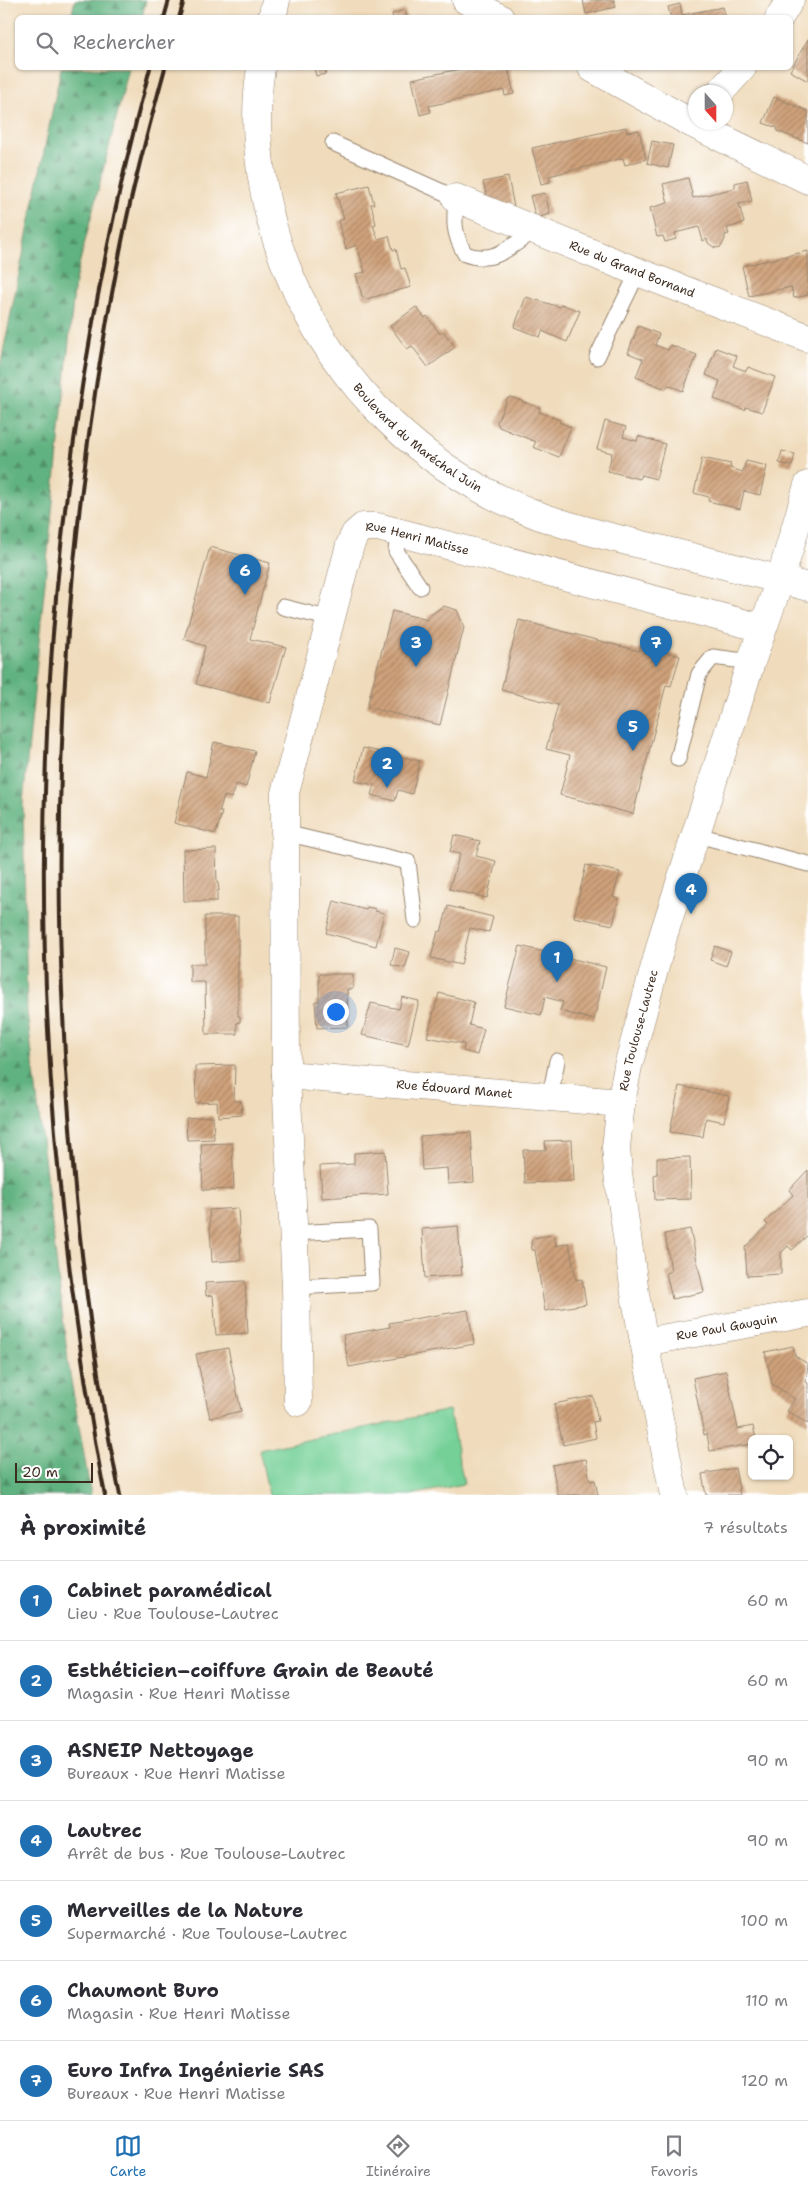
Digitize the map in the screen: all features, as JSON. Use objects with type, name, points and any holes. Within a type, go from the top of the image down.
[{"type":"street","points":[[273,15],[276,0]]},
{"type":"street","points":[[466,0],[494,15]]},
{"type":"street","points":[[781,15],[790,0]]},
{"type":"street","name":"Boulevard du Maréchal Juin","points":[[261,70],[258,86],[258,130],[261,168],[271,220],[281,253],[308,313],[339,365],[364,397],[395,428],[430,457],[467,482],[541,516],[587,531],[808,587]]},
{"type":"street","points":[[596,70],[688,119]]},
{"type":"street","points":[[726,85],[740,70]]},
{"type":"street","points":[[710,130],[808,180]]},
{"type":"street","name":"Rue du Grand Bornand","points":[[456,198],[808,338]]},
{"type":"street","points":[[780,580],[808,485]]},
{"type":"street","name":"Rue Henri Matisse","points":[[285,824],[285,793],[350,545],[355,534],[363,527],[378,527],[762,628]]},
{"type":"street","name":"Rue Toulouse-Lautrec","points":[[674,1495],[644,1342],[618,1173],[616,1147],[621,1103],[628,1066],[664,934],[762,628],[780,580]]},
{"type":"street","points":[[285,824],[286,1075],[296,1287],[298,1402]]},
{"type":"street","name":"Rue Édouard Manet","points":[[286,1075],[621,1103]]},
{"type":"street","name":"Rue Paul Gauguin","points":[[644,1342],[808,1314]]},
{"type":"lane","points":[[334,143],[456,198],[454,221],[456,238],[465,254],[478,259],[497,256],[536,230]]},
{"type":"lane","points":[[598,357],[638,272]]},
{"type":"lane","points":[[398,533],[396,551],[420,587]]},
{"type":"lane","points":[[283,607],[331,619]]},
{"type":"lane","points":[[678,758],[700,674],[713,657],[751,662]]},
{"type":"lane","points":[[285,824],[408,862],[415,920]]},
{"type":"lane","points":[[697,835],[808,864]]},
{"type":"lane","points":[[550,1096],[557,1062]]},
{"type":"lane","points":[[293,1233],[369,1229],[372,1283],[296,1287]]},
{"type":"green space","points":[[75,0],[146,0],[142,15],[71,15]]},
{"type":"green space","points":[[61,70],[128,70],[75,281],[23,803],[27,1012],[69,1369],[91,1495],[0,1495],[0,367]]},
{"type":"green space","points":[[449,1410],[464,1484],[411,1495],[269,1495],[259,1450]]},
{"type":"building","points":[[583,0],[614,0],[616,7],[586,14]]},
{"type":"building","points":[[680,4],[682,15],[670,15],[668,7]]},
{"type":"building","points":[[723,7],[725,15],[682,15]]},
{"type":"building","points":[[405,10],[406,15],[392,15]]},
{"type":"building","points":[[808,39],[808,81],[790,71],[793,70],[793,66]]},
{"type":"building","points":[[314,70],[325,70],[326,74],[316,76]]},
{"type":"building","points":[[455,70],[508,70],[514,94],[505,96],[504,90],[429,106],[431,112],[420,115],[412,79]]},
{"type":"building","points":[[774,97],[808,111],[808,143],[777,131],[778,128],[763,123]]},
{"type":"building","points":[[626,127],[627,132],[639,130],[646,159],[625,165],[623,158],[549,176],[550,182],[541,184],[532,148]]},
{"type":"building","points":[[652,141],[673,145],[668,168],[647,163]]},
{"type":"building","points":[[508,177],[515,212],[488,200],[483,182]]},
{"type":"building","points":[[688,178],[693,198],[735,188],[735,183],[747,180],[752,201],[739,204],[744,223],[727,228],[729,234],[725,235],[721,247],[715,248],[708,243],[707,239],[703,241],[699,227],[675,233],[676,239],[665,242],[663,236],[657,237],[650,208],[668,203],[663,184]]},
{"type":"building","points":[[369,185],[374,204],[371,204],[376,224],[373,225],[378,239],[389,236],[393,250],[396,249],[401,269],[405,268],[411,287],[366,299],[362,296],[356,274],[365,272],[357,245],[346,249],[338,221],[344,219],[336,193]]},
{"type":"building","points":[[545,193],[550,214],[536,218],[530,196]]},
{"type":"building","points":[[808,251],[808,295],[794,298],[791,287],[749,296],[742,266]]},
{"type":"building","points":[[526,297],[560,307],[561,304],[580,311],[567,342],[542,331],[540,337],[514,327]]},
{"type":"building","points":[[416,307],[425,318],[427,316],[440,334],[443,331],[455,347],[428,367],[412,346],[407,349],[390,326]]},
{"type":"building","points":[[638,326],[659,334],[655,345],[668,350],[670,345],[697,355],[683,391],[668,385],[666,389],[636,377],[643,359],[628,353]]},
{"type":"building","points":[[716,348],[737,356],[733,366],[746,371],[748,367],[775,377],[762,412],[746,407],[745,410],[714,399],[720,381],[706,375]]},
{"type":"building","points":[[511,397],[540,408],[539,412],[560,420],[559,422],[571,427],[559,457],[533,447],[536,442],[499,427],[497,422],[507,399]]},
{"type":"building","points":[[605,421],[626,427],[623,437],[637,441],[638,436],[665,444],[656,479],[641,475],[639,479],[608,471],[612,453],[597,449]]},
{"type":"building","points":[[782,451],[795,454],[792,466],[779,463]]},
{"type":"building","points":[[702,458],[731,464],[730,468],[743,472],[746,461],[767,466],[760,495],[744,491],[740,509],[708,501],[709,497],[694,493]]},
{"type":"building","points":[[210,547],[270,563],[250,639],[286,647],[270,703],[196,684],[205,646],[184,639]]},
{"type":"building","points":[[443,606],[457,610],[464,627],[440,725],[367,707],[392,611],[428,620],[429,616]]},
{"type":"building","points":[[519,620],[639,651],[641,646],[680,656],[671,686],[666,685],[633,814],[560,795],[570,755],[546,749],[558,705],[501,690]]},
{"type":"building","points":[[214,742],[255,751],[246,787],[236,784],[231,798],[224,796],[219,812],[222,812],[216,834],[174,823],[187,772],[206,777]]},
{"type":"building","points":[[363,748],[420,761],[412,794],[398,790],[395,801],[371,795],[374,785],[355,781]]},
{"type":"building","points":[[454,835],[480,841],[476,856],[496,861],[487,898],[449,889],[460,854],[450,852]]},
{"type":"building","points":[[216,849],[219,891],[217,891],[217,901],[184,901],[183,850]]},
{"type":"building","points":[[586,865],[620,872],[613,897],[619,899],[613,925],[574,917]]},
{"type":"building","points":[[334,901],[366,910],[367,907],[376,909],[375,911],[384,913],[376,946],[326,933]]},
{"type":"building","points":[[448,906],[493,917],[489,932],[470,928],[461,965],[431,958],[438,931],[441,932]]},
{"type":"building","points":[[205,916],[238,916],[238,1016],[240,1016],[240,1022],[237,1023],[237,1034],[206,1034],[205,982],[190,982],[190,964],[205,964]]},
{"type":"building","points":[[520,946],[606,967],[594,1020],[560,1011],[563,1002],[545,997],[541,1015],[504,1006]]},
{"type":"building","points":[[715,946],[731,952],[726,966],[710,960]]},
{"type":"building","points":[[395,948],[410,952],[405,968],[391,965]]},
{"type":"building","points":[[319,974],[353,974],[353,989],[347,989],[348,1027],[317,1028],[315,1001],[319,1001]]},
{"type":"building","points":[[439,993],[474,1002],[469,1025],[484,1029],[477,1055],[463,1051],[464,1044],[427,1037]]},
{"type":"building","points":[[402,997],[419,1001],[408,1045],[362,1035],[371,1003],[399,1009]]},
{"type":"building","points":[[235,1065],[234,1101],[241,1101],[242,1115],[218,1117],[217,1102],[196,1103],[195,1066]]},
{"type":"building","points":[[679,1086],[729,1096],[724,1122],[706,1118],[703,1137],[670,1132]]},
{"type":"building","points":[[213,1116],[214,1139],[187,1140],[186,1118]]},
{"type":"building","points":[[471,1132],[474,1182],[448,1184],[447,1168],[422,1170],[420,1136]]},
{"type":"building","points":[[572,1140],[574,1181],[525,1183],[523,1150],[546,1150],[545,1141]]},
{"type":"building","points":[[232,1143],[234,1189],[203,1190],[201,1144]]},
{"type":"building","points":[[385,1151],[388,1194],[322,1198],[320,1166],[354,1164],[354,1153]]},
{"type":"building","points":[[690,1157],[691,1199],[655,1200],[654,1175],[657,1174],[657,1158]]},
{"type":"building","points":[[808,1170],[808,1235],[792,1250],[788,1246],[781,1253],[781,1274],[747,1276],[745,1247],[768,1225],[765,1222],[793,1195],[789,1190]]},
{"type":"building","points":[[238,1208],[241,1260],[212,1262],[209,1210]]},
{"type":"building","points":[[458,1226],[462,1275],[425,1278],[422,1229]]},
{"type":"building","points":[[690,1229],[704,1292],[672,1299],[666,1273],[671,1271],[665,1234]]},
{"type":"building","points":[[551,1235],[555,1238],[556,1246],[569,1243],[576,1280],[582,1279],[586,1304],[545,1311],[535,1250],[532,1250],[531,1242],[533,1238]]},
{"type":"building","points":[[245,1281],[248,1333],[216,1335],[213,1295],[206,1296],[205,1283]]},
{"type":"building","points":[[468,1310],[474,1344],[349,1367],[343,1335],[390,1327],[389,1323]]},
{"type":"building","points":[[793,1346],[795,1356],[808,1364],[806,1382],[808,1383],[808,1424],[787,1411],[795,1399],[772,1384],[765,1352]]},
{"type":"building","points":[[228,1348],[241,1411],[210,1418],[196,1354]]},
{"type":"building","points":[[726,1371],[738,1429],[753,1426],[755,1435],[748,1435],[748,1445],[710,1451],[707,1434],[704,1435],[693,1378]]},
{"type":"building","points":[[593,1396],[598,1421],[593,1422],[596,1438],[563,1445],[554,1404]]},
{"type":"building","points":[[586,1459],[590,1481],[595,1480],[598,1495],[558,1495],[552,1465]]},
{"type":"building","points":[[735,1468],[740,1495],[706,1495],[702,1474]]},
{"type":"railway","points":[[165,15],[169,0]]},
{"type":"railway","points":[[180,15],[184,0]]},
{"type":"railway","points":[[105,1495],[77,1326],[56,1147],[46,992],[44,836],[50,681],[63,526],[84,372],[113,219],[150,70]]},
{"type":"railway","points":[[120,1495],[94,1348],[76,1200],[62,990],[60,880],[61,769],[66,659],[75,549],[88,440],[105,331],[126,222],[139,164],[164,70]]},
{"type":"place","name":"Chaumont Buro","points":[[245,595]]},
{"type":"place","name":"ASNEIP Nettoyage","points":[[416,667]]},
{"type":"place","name":"Euro Infra Ingénierie SAS","points":[[656,667]]},
{"type":"place","name":"Merveilles de la Nature","points":[[633,751]]},
{"type":"place","name":"Esthéticien–coiffure Grain de Beauté","points":[[387,788]]},
{"type":"place","name":"Lautrec","points":[[691,914]]},
{"type":"place","name":"Cabinet paramédical","points":[[557,982]]}]
